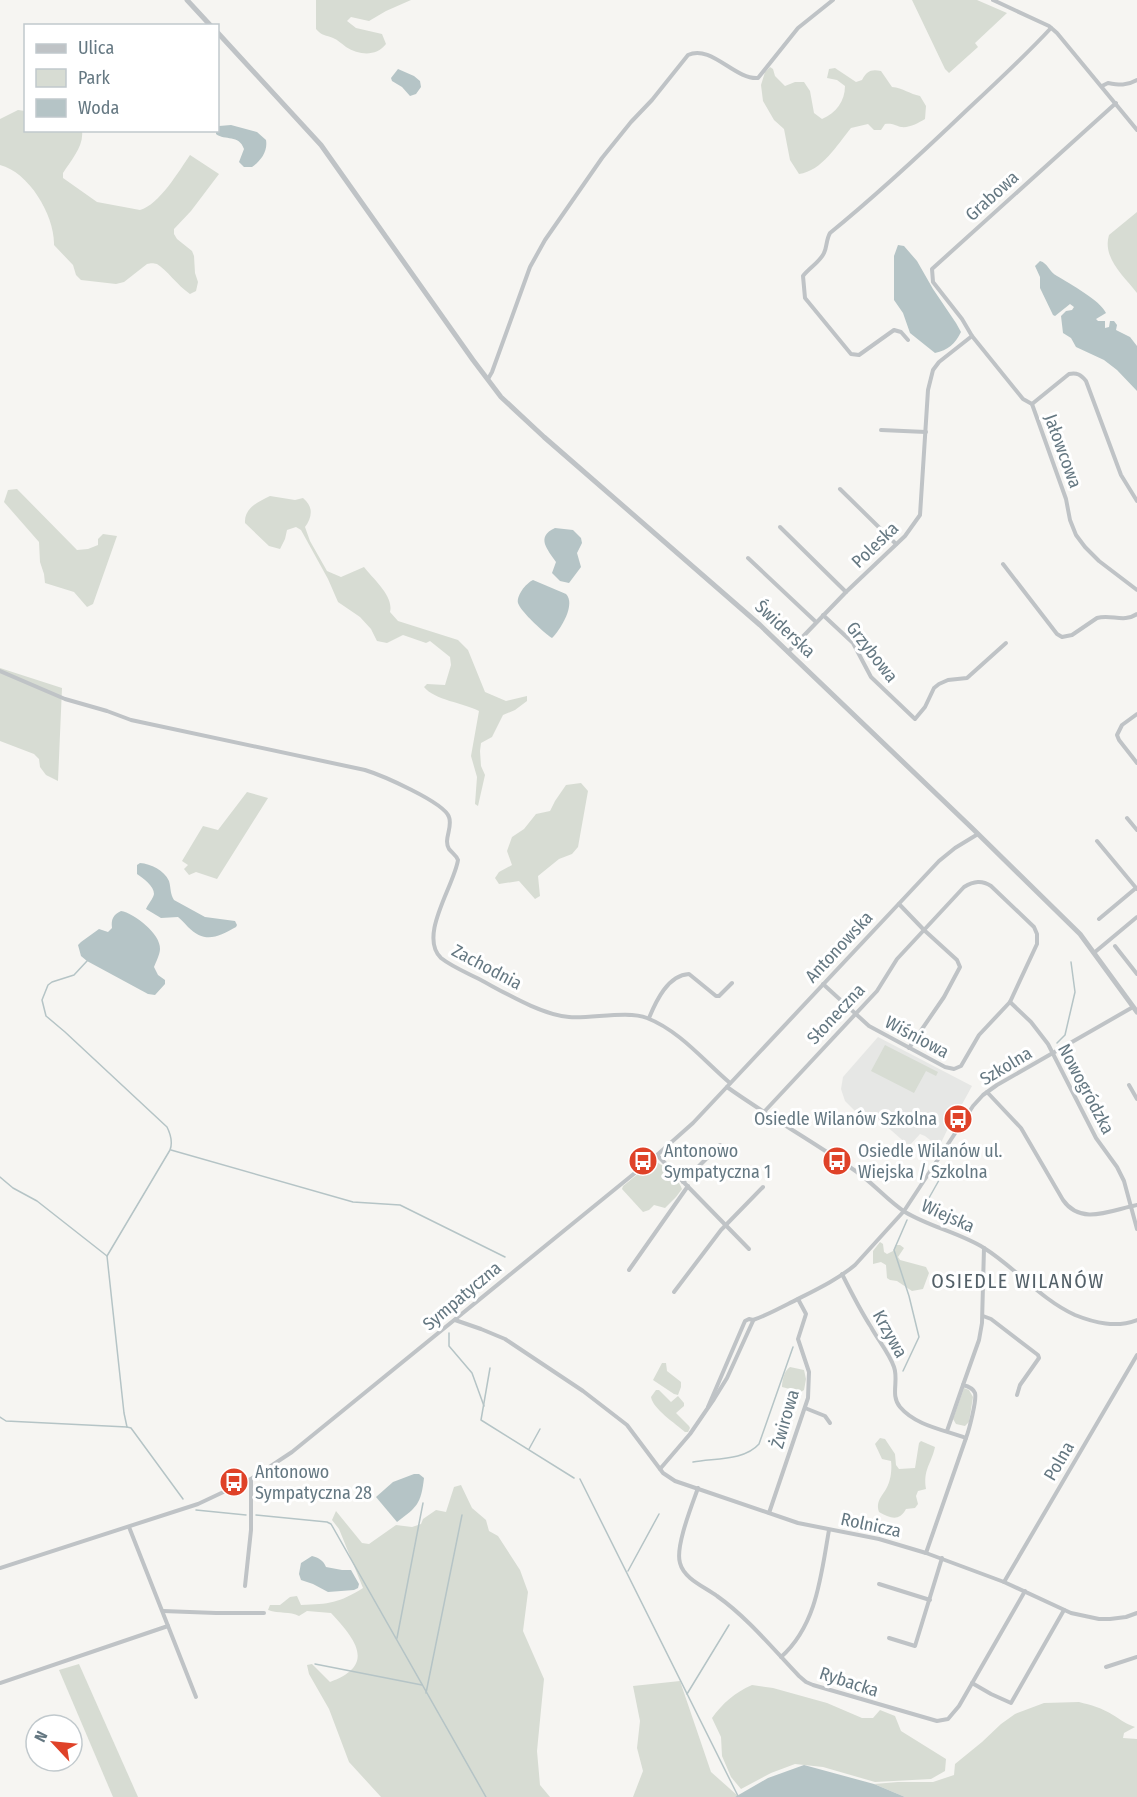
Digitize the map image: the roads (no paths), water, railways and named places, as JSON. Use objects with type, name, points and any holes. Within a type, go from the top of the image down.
[{"type":"street","points":[[187,0],[209,24]]},
{"type":"street","points":[[488,379],[530,267],[545,240],[602,158],[688,55],[694,53],[708,56],[744,76],[751,79],[758,78],[798,28],[833,0]]},
{"type":"street","points":[[993,0],[1057,33],[1137,130]]},
{"type":"street","points":[[908,340],[900,332],[894,330],[859,355],[851,354],[805,298],[804,276],[822,257],[830,233],[868,202],[957,120],[1051,28]]},
{"type":"street","name":"Świderska","points":[[219,34],[321,145],[501,397],[522,418],[726,594],[1067,920],[1095,952],[1135,1010]]},
{"type":"street","points":[[1102,86],[1107,83],[1123,86],[1137,80]]},
{"type":"street","name":"Grabowa","points":[[962,319],[933,282],[932,269],[1116,103]]},
{"type":"street","name":"Jałowcowa","points":[[962,319],[972,336],[1023,399],[1032,404],[1066,499],[1076,535],[1099,561],[1137,590]]},
{"type":"street","name":"Poleska","points":[[788,652],[909,532],[920,515],[928,390],[933,370],[945,357],[972,336]]},
{"type":"street","points":[[1032,404],[1069,374],[1074,373],[1083,377],[1121,475],[1137,501]]},
{"type":"street","points":[[880,430],[926,432]]},
{"type":"street","points":[[840,489],[896,544]]},
{"type":"street","points":[[780,527],[846,592]]},
{"type":"street","points":[[748,558],[816,622]]},
{"type":"street","points":[[1003,564],[1062,637],[1072,635],[1097,618],[1128,619],[1137,614]]},
{"type":"street","name":"Grzybowa","points":[[823,615],[853,643],[871,677],[915,719],[925,707],[934,688],[948,680],[967,678],[1006,644]]},
{"type":"street","name":"Zachodnia","points":[[0,671],[65,699],[131,720],[365,770],[388,778],[438,806],[450,818],[447,843],[449,850],[458,860],[433,933],[434,949],[441,958],[497,989],[553,1014],[570,1017],[633,1015],[649,1018],[669,1030],[729,1085]]},
{"type":"street","points":[[1137,714],[1122,725],[1117,735],[1137,763]]},
{"type":"street","points":[[1127,818],[1137,830]]},
{"type":"street","name":"Antonowska","points":[[729,1085],[947,854],[978,834]]},
{"type":"street","points":[[1097,842],[1137,888],[1099,919]]},
{"type":"street","name":"Słoneczna","points":[[763,1113],[880,987],[892,965],[964,887],[977,882],[991,886],[1032,924],[1037,934],[1036,947],[1015,995]]},
{"type":"street","points":[[898,904],[957,960],[960,967],[944,998],[909,1048]]},
{"type":"street","points":[[1095,952],[1137,917]]},
{"type":"street","points":[[1115,946],[1137,974]]},
{"type":"street","points":[[649,1018],[654,1005],[678,976],[689,974],[716,996],[724,992],[732,983]]},
{"type":"street","name":"Wiśniowa","points":[[823,984],[855,1015],[876,1031],[948,1069],[958,1068],[983,1030],[1015,995]]},
{"type":"street","name":"Nowogródzka","points":[[1010,1002],[1031,1022],[1053,1054],[1096,1138],[1119,1171],[1137,1229]]},
{"type":"street","name":"Szkolna","points":[[660,1469],[690,1434],[708,1407],[746,1320],[753,1320],[798,1299],[855,1265],[904,1211],[974,1106],[987,1092],[1135,1010]]},
{"type":"street","name":"Wiejska","points":[[729,1085],[763,1113],[812,1141],[856,1172],[904,1211],[984,1248],[1069,1312],[1107,1324],[1137,1320]]},
{"type":"street","name":"Sympatyczna","points":[[129,1527],[198,1504],[251,1479],[292,1452],[657,1155],[693,1123],[729,1085]]},
{"type":"street","points":[[1129,1085],[1137,1099]]},
{"type":"street","points":[[987,1092],[1021,1128],[1071,1210],[1088,1215],[1137,1205]]},
{"type":"street","points":[[683,1182],[720,1145]]},
{"type":"street","points":[[657,1155],[749,1249]]},
{"type":"street","points":[[629,1270],[688,1186]]},
{"type":"street","points":[[674,1292],[708,1245],[763,1187]]},
{"type":"street","points":[[946,1431],[979,1340],[983,1316],[984,1248]]},
{"type":"street","name":"Krzywa","points":[[842,1274],[868,1324],[893,1364],[896,1375],[894,1396],[898,1405],[916,1420],[966,1438]]},
{"type":"street","name":"Żwirowa","points":[[769,1513],[809,1394],[809,1372],[798,1339],[806,1314],[798,1299]]},
{"type":"street","points":[[983,1316],[991,1319],[1038,1355],[1039,1358],[1020,1385],[1017,1395]]},
{"type":"street","name":"Rolnicza","points":[[454,1320],[505,1339],[583,1391],[622,1420],[660,1469],[671,1479],[798,1523],[879,1539],[942,1558],[1079,1615],[1118,1619],[1137,1614]]},
{"type":"street","name":"Polna","points":[[1004,1582],[1137,1355]]},
{"type":"street","points":[[926,1553],[966,1438],[975,1395],[972,1389],[963,1385]]},
{"type":"street","points":[[805,1408],[825,1416],[830,1423]]},
{"type":"street","points":[[245,1586],[251,1530],[251,1479]]},
{"type":"street","name":"Rybacka","points":[[698,1488],[680,1547],[680,1563],[683,1570],[690,1578],[732,1607],[781,1658],[806,1682],[813,1685],[941,1722],[953,1715],[1025,1591]]},
{"type":"street","points":[[0,1568],[129,1527],[196,1697]]},
{"type":"street","points":[[781,1658],[799,1637],[813,1608],[830,1530]]},
{"type":"street","points":[[889,1638],[915,1646],[942,1558]]},
{"type":"street","points":[[879,1584],[930,1600]]},
{"type":"street","points":[[972,1683],[1011,1703],[1064,1610]]},
{"type":"street","points":[[162,1611],[216,1614],[264,1613]]},
{"type":"street","points":[[0,1683],[168,1626]]},
{"type":"street","points":[[1106,1667],[1137,1657]]},
{"type":"water","points":[[398,69],[420,81],[421,87],[416,94],[410,96],[392,81],[391,78]]},
{"type":"water","points":[[231,125],[257,132],[266,140],[266,148],[258,162],[252,167],[244,167],[239,162],[244,149],[242,144],[216,134],[219,132],[219,126]]},
{"type":"water","points":[[898,245],[904,246],[917,261],[961,332],[954,343],[944,350],[935,353],[910,333],[903,313],[894,300],[894,256]]},
{"type":"water","points":[[1040,261],[1054,274],[1103,308],[1106,313],[1096,319],[1105,321],[1105,328],[1109,327],[1110,321],[1114,321],[1117,325],[1116,330],[1130,337],[1137,346],[1137,391],[1117,370],[1104,360],[1076,347],[1071,338],[1063,333],[1061,316],[1074,307],[1070,304],[1055,316],[1053,315],[1040,288],[1040,277],[1035,266]]},
{"type":"water","points":[[555,528],[573,530],[581,538],[582,543],[577,553],[581,567],[569,583],[560,581],[552,573],[556,562],[544,540],[546,535]]},
{"type":"water","points":[[533,580],[566,594],[569,598],[566,616],[552,638],[528,617],[518,603],[522,590]]},
{"type":"water","points":[[140,863],[153,866],[164,874],[169,881],[174,900],[205,917],[235,921],[236,927],[217,936],[200,936],[178,917],[161,918],[146,909],[153,898],[154,891],[137,874],[137,865]]},
{"type":"water","points":[[121,911],[146,925],[159,943],[160,951],[154,967],[158,975],[165,980],[165,984],[155,995],[148,994],[81,956],[78,945],[99,929],[108,932],[112,928],[113,918]]},
{"type":"water","points":[[419,1474],[424,1478],[421,1494],[414,1508],[397,1522],[376,1497],[393,1482]]},
{"type":"water","points":[[312,1556],[324,1563],[326,1567],[351,1570],[359,1584],[358,1588],[328,1592],[301,1580],[299,1574],[301,1563]]},
{"type":"water","points":[[804,1765],[874,1784],[905,1797],[735,1797],[768,1778]]},
{"type":"waterway","points":[[87,961],[74,975],[48,985],[42,1000],[46,1016],[167,1127],[171,1141],[170,1150],[107,1256]]},
{"type":"waterway","points":[[1057,1043],[1065,1035],[1075,992],[1071,962]]},
{"type":"waterway","points":[[171,1150],[353,1202],[400,1205],[505,1257]]},
{"type":"waterway","points":[[925,1205],[947,1166]]},
{"type":"waterway","points":[[0,1177],[13,1188],[37,1201],[107,1256],[127,1427]]},
{"type":"waterway","points":[[903,1371],[919,1337],[894,1250],[907,1220]]},
{"type":"waterway","points":[[449,1333],[449,1346],[472,1373],[484,1406]]},
{"type":"waterway","points":[[693,1462],[737,1456],[759,1444],[793,1347]]},
{"type":"waterway","points":[[490,1368],[481,1420],[574,1478]]},
{"type":"waterway","points":[[0,1417],[6,1421],[131,1428],[183,1499]]},
{"type":"waterway","points":[[529,1449],[540,1429]]},
{"type":"waterway","points":[[580,1479],[738,1796]]},
{"type":"waterway","points":[[397,1638],[423,1503]]},
{"type":"waterway","points":[[196,1510],[246,1515]]},
{"type":"waterway","points":[[628,1571],[659,1514]]},
{"type":"waterway","points":[[256,1515],[331,1524],[486,1797]]},
{"type":"waterway","points":[[426,1693],[462,1515]]},
{"type":"waterway","points":[[687,1694],[729,1625]]},
{"type":"waterway","points":[[315,1664],[422,1685]]},
{"type":"place","name":"Osiedle Wilanów Szkolna","points":[[958,1119]]},
{"type":"place","name":"Antonowo Sympatyczna 1","points":[[643,1161]]},
{"type":"place","name":"Osiedle Wilanów ul. Wiejska / Szkolna","points":[[837,1161]]},
{"type":"place","name":"Antonowo Sympatyczna 28","points":[[234,1482]]},
{"type":"district","name":"OSIEDLE WILANÓW","points":[[1018,1281]]}]
